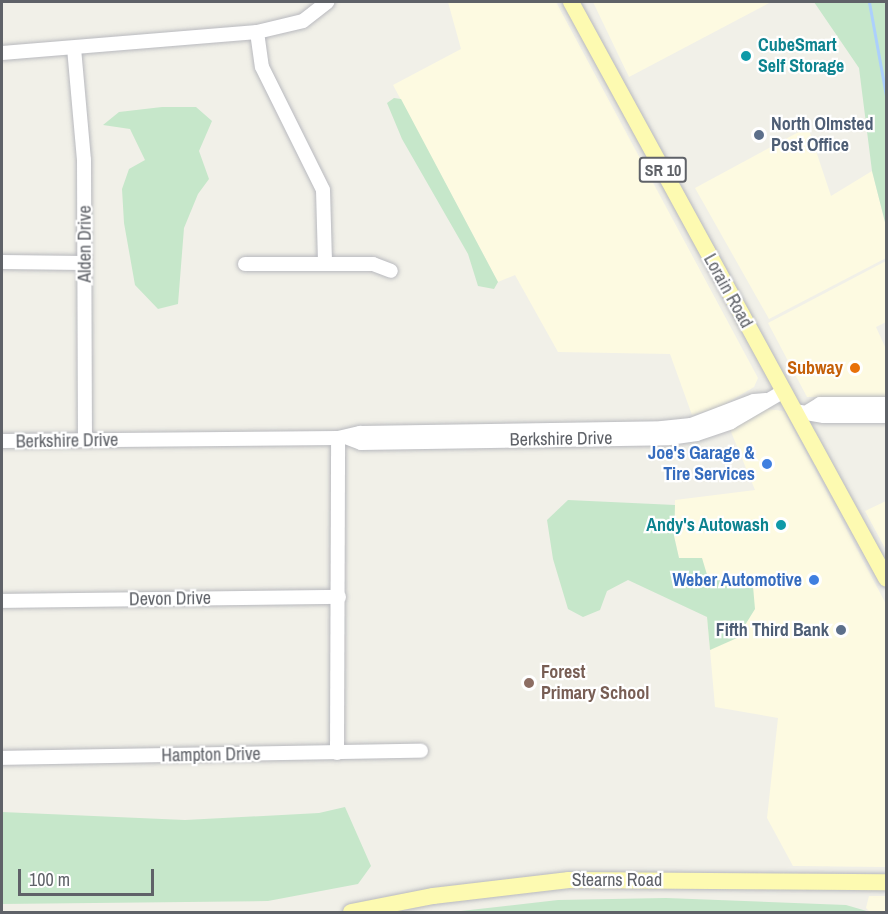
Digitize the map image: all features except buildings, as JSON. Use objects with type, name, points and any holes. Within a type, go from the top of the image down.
[{"type":"main road","name":"Lorain Road","points":[[571,2],[784,391],[802,411],[886,578]]},
{"type":"main road","name":"Stearns Road","points":[[351,912],[433,896],[569,880],[886,882]]},
{"type":"street","points":[[2,54],[257,32],[303,21],[327,2]]},
{"type":"street","points":[[257,32],[262,67],[323,190],[325,263]]},
{"type":"street","name":"Alden Drive","points":[[75,48],[84,160],[85,440]]},
{"type":"street","points":[[2,262],[84,263]]},
{"type":"street","points":[[245,264],[373,264],[391,271]]},
{"type":"street","name":"Berkshire Drive","points":[[2,441],[343,438],[361,442],[457,436],[697,434],[784,391]]},
{"type":"street","points":[[802,411],[820,404],[886,404]]},
{"type":"street","points":[[802,411],[824,416],[886,416]]},
{"type":"street","points":[[337,753],[343,438]]},
{"type":"street","name":"Devon Drive","points":[[2,601],[339,597]]},
{"type":"street","name":"Hampton Drive","points":[[2,758],[421,751]]},
{"type":"shaded area","points":[[448,2],[556,2],[758,378],[754,387],[720,407],[692,415],[670,354],[558,352],[515,275],[498,282],[393,85],[461,49]]},
{"type":"shaded area","points":[[593,2],[771,2],[629,77]]},
{"type":"shaded area","points":[[808,127],[831,196],[872,171],[886,226],[886,258],[769,319],[695,188]]},
{"type":"shaded area","points":[[886,261],[886,322],[876,327],[886,349],[886,397],[807,397],[768,323]]},
{"type":"shaded area","points":[[767,409],[784,411],[886,604],[886,867],[793,866],[767,818],[778,718],[715,707],[702,558],[679,558],[674,536],[675,500],[755,490],[729,427]]},
{"type":"shaded area","points":[[886,501],[886,550],[865,511]]},
{"type":"shaded area","points":[[869,896],[886,896],[886,912],[870,912],[866,908]]},
{"type":"green space","points":[[814,2],[886,2],[886,226],[872,171],[859,68]]},
{"type":"green space","points":[[394,98],[401,99],[498,282],[494,289],[478,286],[468,254],[402,139],[387,103]]},
{"type":"green space","points":[[162,107],[196,107],[212,121],[199,151],[209,179],[198,194],[184,228],[178,304],[158,309],[135,285],[124,223],[122,189],[129,169],[145,160],[130,129],[103,125],[119,112]]},
{"type":"green space","points":[[568,500],[675,505],[674,536],[679,558],[702,558],[708,578],[753,586],[755,609],[737,638],[710,650],[707,617],[628,580],[607,591],[600,610],[583,617],[568,609],[553,559],[547,520]]},
{"type":"green space","points":[[345,807],[371,866],[358,884],[268,901],[2,904],[2,812],[185,820],[319,813]]},
{"type":"green space","points":[[666,898],[846,905],[870,912],[452,912],[558,900]]},
{"type":"waterway","points":[[869,2],[886,96]]},
{"type":"place","name":"CubeSmart Self Storage","points":[[746,56]]},
{"type":"place","name":"North Olmsted Post Office","points":[[759,135]]},
{"type":"place","name":"Subway","points":[[855,368]]},
{"type":"place","name":"Joe's Garage & Tire Services","points":[[767,464]]},
{"type":"place","name":"Andy's Autowash","points":[[781,525]]},
{"type":"place","name":"Weber Automotive","points":[[814,580]]},
{"type":"place","name":"Fifth Third Bank","points":[[841,630]]},
{"type":"place","name":"Forest Primary School","points":[[529,683]]}]
